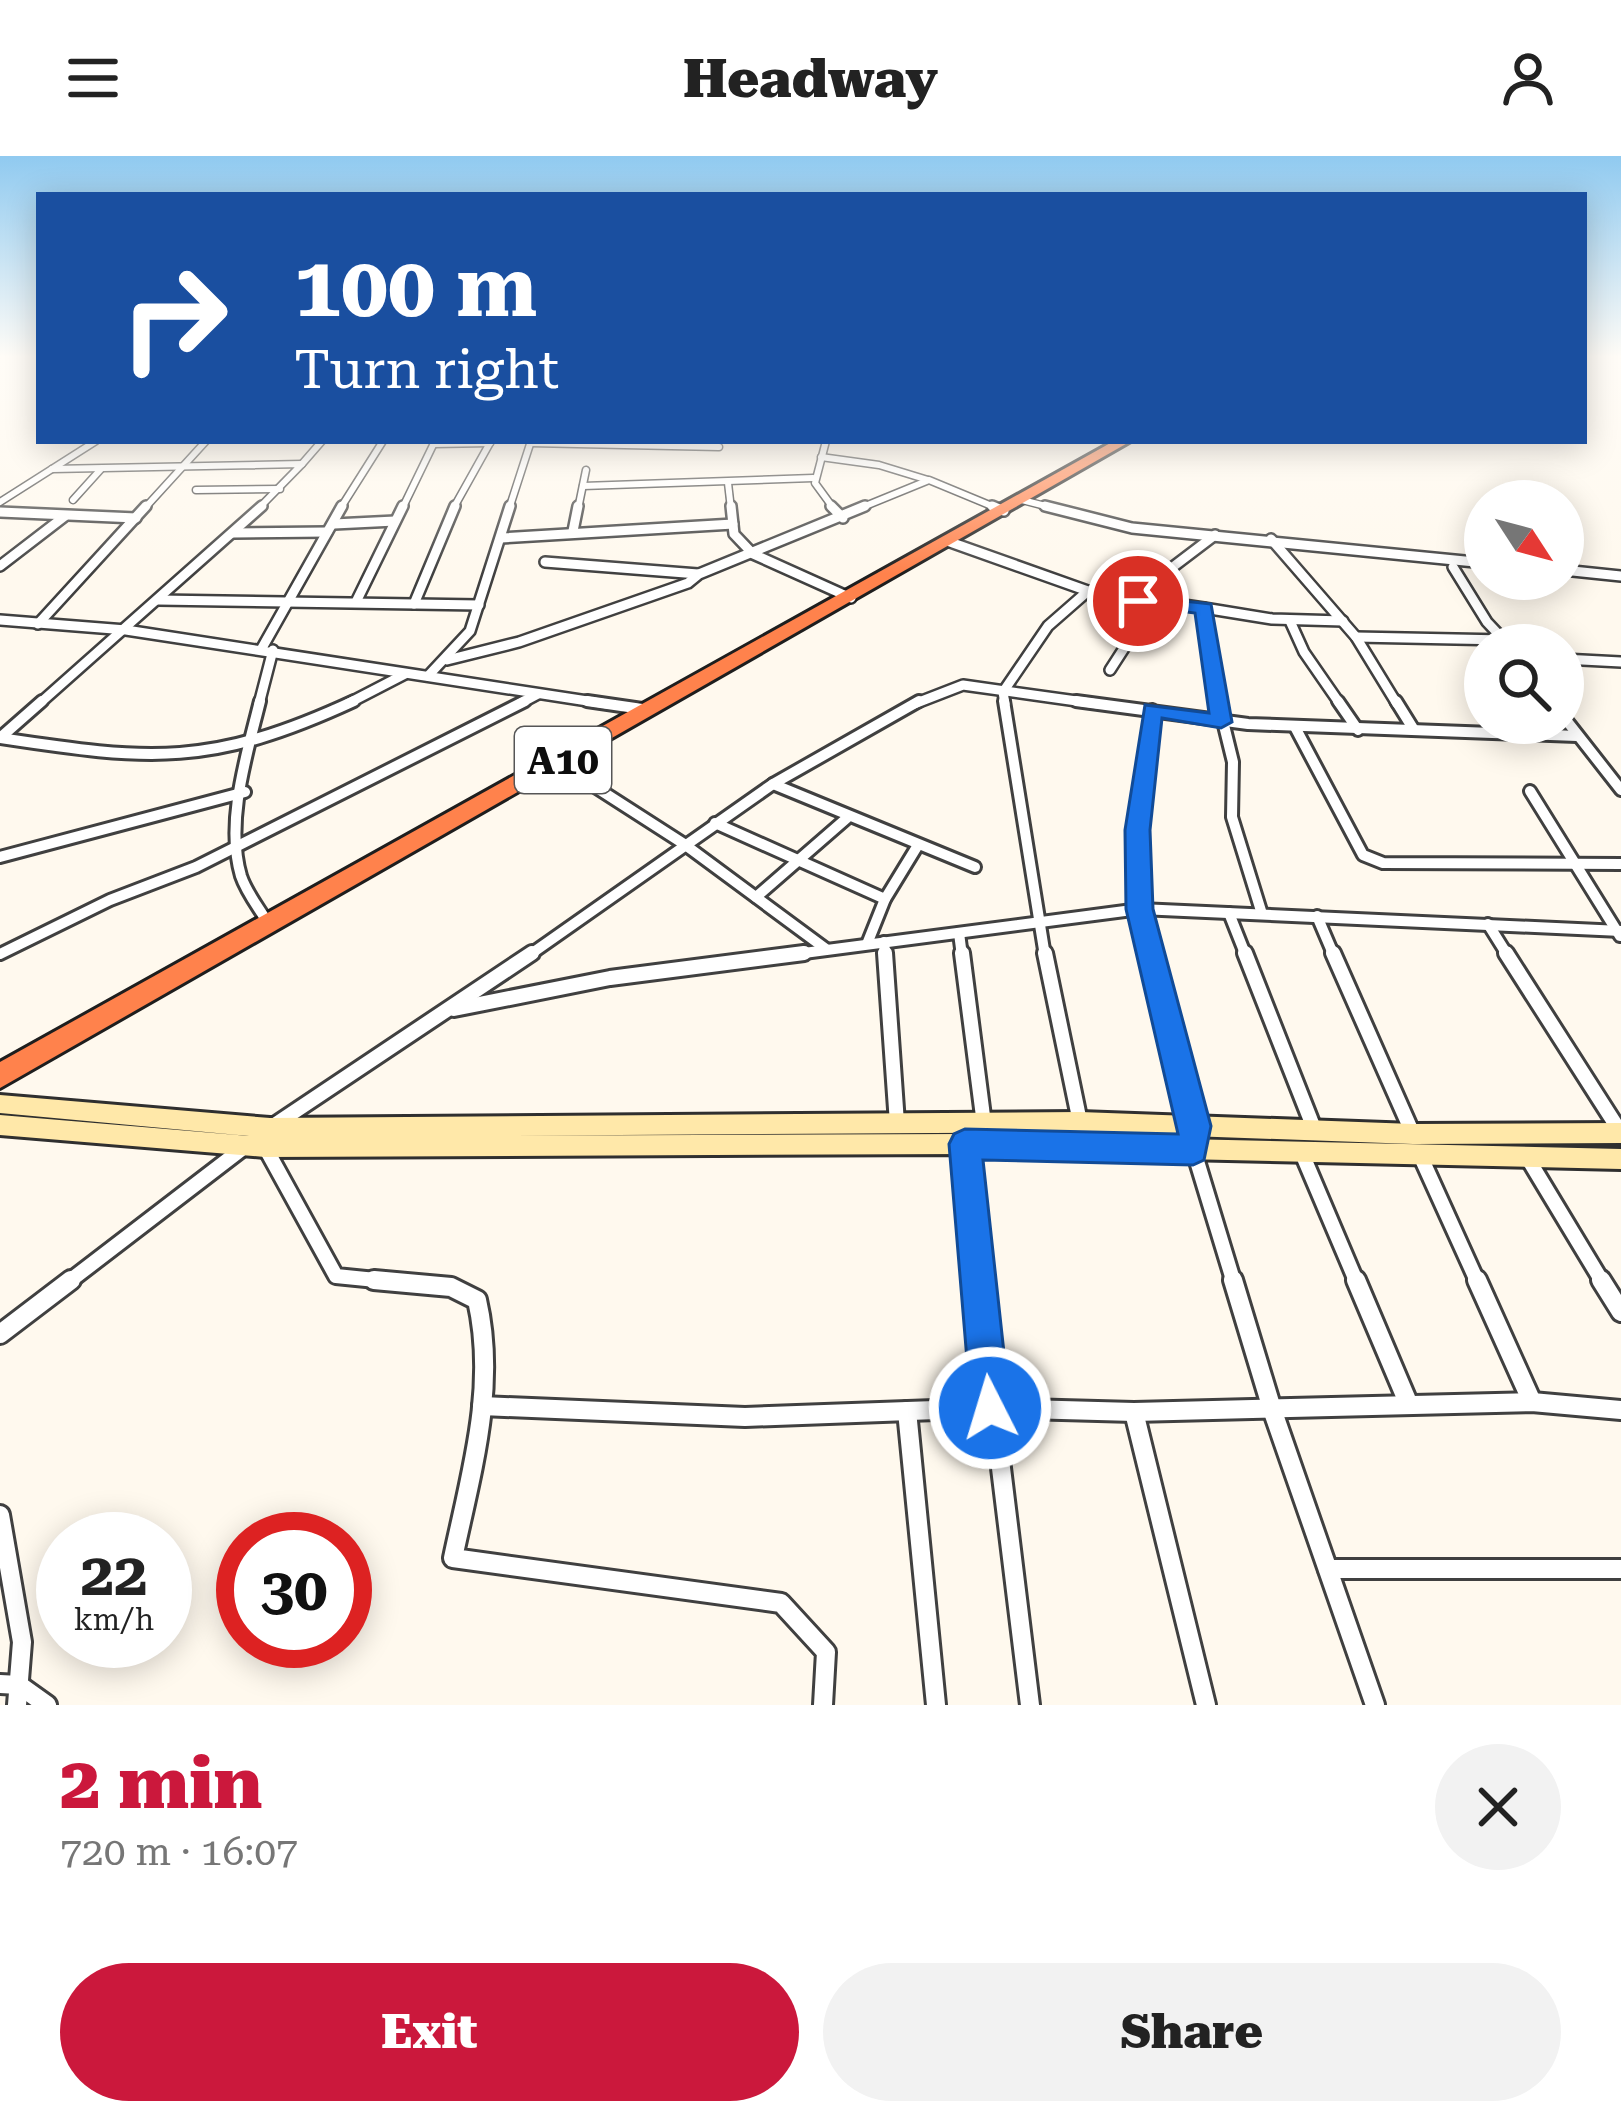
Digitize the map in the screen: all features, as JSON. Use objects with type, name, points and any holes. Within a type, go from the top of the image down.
[{"type":"highway","name":"A10","points":[[0,1076],[1119,444]]},
{"type":"main road","points":[[0,1104],[261,1140],[1080,1122],[1315,1132],[1527,1157],[1621,1159]]},
{"type":"main road","points":[[0,1125],[261,1140],[1301,1151],[1621,1133]]},
{"type":"street","points":[[0,502],[91,444]]},
{"type":"street","points":[[38,624],[204,444]]},
{"type":"street","points":[[0,738],[281,490],[319,444]]},
{"type":"street","points":[[270,926],[241,875],[237,844],[248,741],[268,649],[310,556],[381,444]]},
{"type":"street","points":[[356,602],[434,444]]},
{"type":"street","points":[[414,604],[460,493],[490,444]]},
{"type":"street","points":[[428,676],[470,631],[530,444]]},
{"type":"street","points":[[606,444],[718,447]]},
{"type":"street","points":[[825,444],[814,488],[843,518]]},
{"type":"street","points":[[821,457],[879,465],[1013,505],[1132,528],[1464,560]]},
{"type":"street","points":[[52,469],[302,464]]},
{"type":"street","points":[[73,500],[102,469]]},
{"type":"street","points":[[572,531],[586,470]]},
{"type":"street","points":[[583,485],[813,478]]},
{"type":"street","points":[[446,660],[519,643],[688,583],[699,574],[929,480]]},
{"type":"street","points":[[728,483],[734,534],[752,554],[850,598]]},
{"type":"street","points":[[196,490],[281,490]]},
{"type":"street","points":[[0,512],[136,518]]},
{"type":"street","points":[[0,566],[66,515]]},
{"type":"street","points":[[231,533],[395,521]]},
{"type":"street","points":[[501,538],[733,524]]},
{"type":"street","points":[[1110,670],[1130,639],[1138,601],[1157,579],[1215,535]]},
{"type":"street","points":[[1271,539],[1356,637],[1414,730]]},
{"type":"street","points":[[950,542],[1088,591],[1290,621],[1343,621]]},
{"type":"street","points":[[545,562],[699,574]]},
{"type":"street","points":[[1454,568],[1489,624]]},
{"type":"street","points":[[1584,572],[1621,576]]},
{"type":"street","points":[[1080,1122],[1037,922],[1003,692],[1048,626],[1088,591]]},
{"type":"street","points":[[158,600],[478,605]]},
{"type":"street","points":[[1204,608],[1221,722],[1232,762],[1232,817],[1262,914]]},
{"type":"street","points":[[0,620],[126,630],[268,649],[650,710]]},
{"type":"street","points":[[1290,621],[1304,652],[1358,730]]},
{"type":"street","points":[[1356,637],[1464,641]]},
{"type":"street","points":[[1584,660],[1621,662]]},
{"type":"street","points":[[0,738],[173,757],[248,741],[366,695],[406,673]]},
{"type":"street","points":[[0,1334],[261,1140],[684,844],[773,784],[932,693],[963,685],[1221,722],[1464,732]]},
{"type":"street","points":[[0,954],[110,900],[196,867],[539,693]]},
{"type":"street","points":[[1152,710],[1137,830],[1140,909],[1195,1126],[1193,1150],[1272,1408],[1375,1705]]},
{"type":"street","points":[[1295,727],[1363,856],[1383,863],[1621,864]]},
{"type":"street","points":[[1584,744],[1620,787]]},
{"type":"street","points":[[558,763],[684,844],[826,949]]},
{"type":"street","points":[[773,784],[974,867]]},
{"type":"street","points":[[1530,791],[1619,933]]},
{"type":"street","points":[[0,857],[244,792]]},
{"type":"street","points":[[757,897],[847,818]]},
{"type":"street","points":[[715,823],[885,899]]},
{"type":"street","points":[[867,944],[885,899],[918,845]]},
{"type":"street","points":[[449,1010],[610,978],[1140,909],[1619,933]]},
{"type":"street","points":[[1229,913],[1315,1132]]},
{"type":"street","points":[[1317,916],[1532,1402]]},
{"type":"street","points":[[1488,924],[1621,1133]]},
{"type":"street","points":[[958,933],[983,1124]]},
{"type":"street","points":[[884,942],[897,1124]]},
{"type":"street","points":[[261,1140],[336,1276],[451,1287],[477,1300],[485,1323],[482,1406],[453,1558],[781,1603],[826,1652],[824,1705]]},
{"type":"street","points":[[965,1144],[990,1408],[1030,1705]]},
{"type":"street","points":[[1301,1151],[1409,1405]]},
{"type":"street","points":[[1527,1157],[1621,1312]]},
{"type":"street","points":[[482,1406],[745,1417],[990,1408],[1135,1412],[1532,1402],[1621,1410]]},
{"type":"street","points":[[907,1411],[936,1705]]},
{"type":"street","points":[[1135,1412],[1206,1705]]},
{"type":"street","points":[[0,1515],[22,1642],[12,1691],[46,1705]]},
{"type":"street","points":[[1328,1569],[1621,1569]]},
{"type":"route","points":[[990,1408],[965,1144],[1193,1150],[1195,1126],[1140,909],[1137,830],[1152,710],[1221,722],[1204,608],[1138,601]]}]
